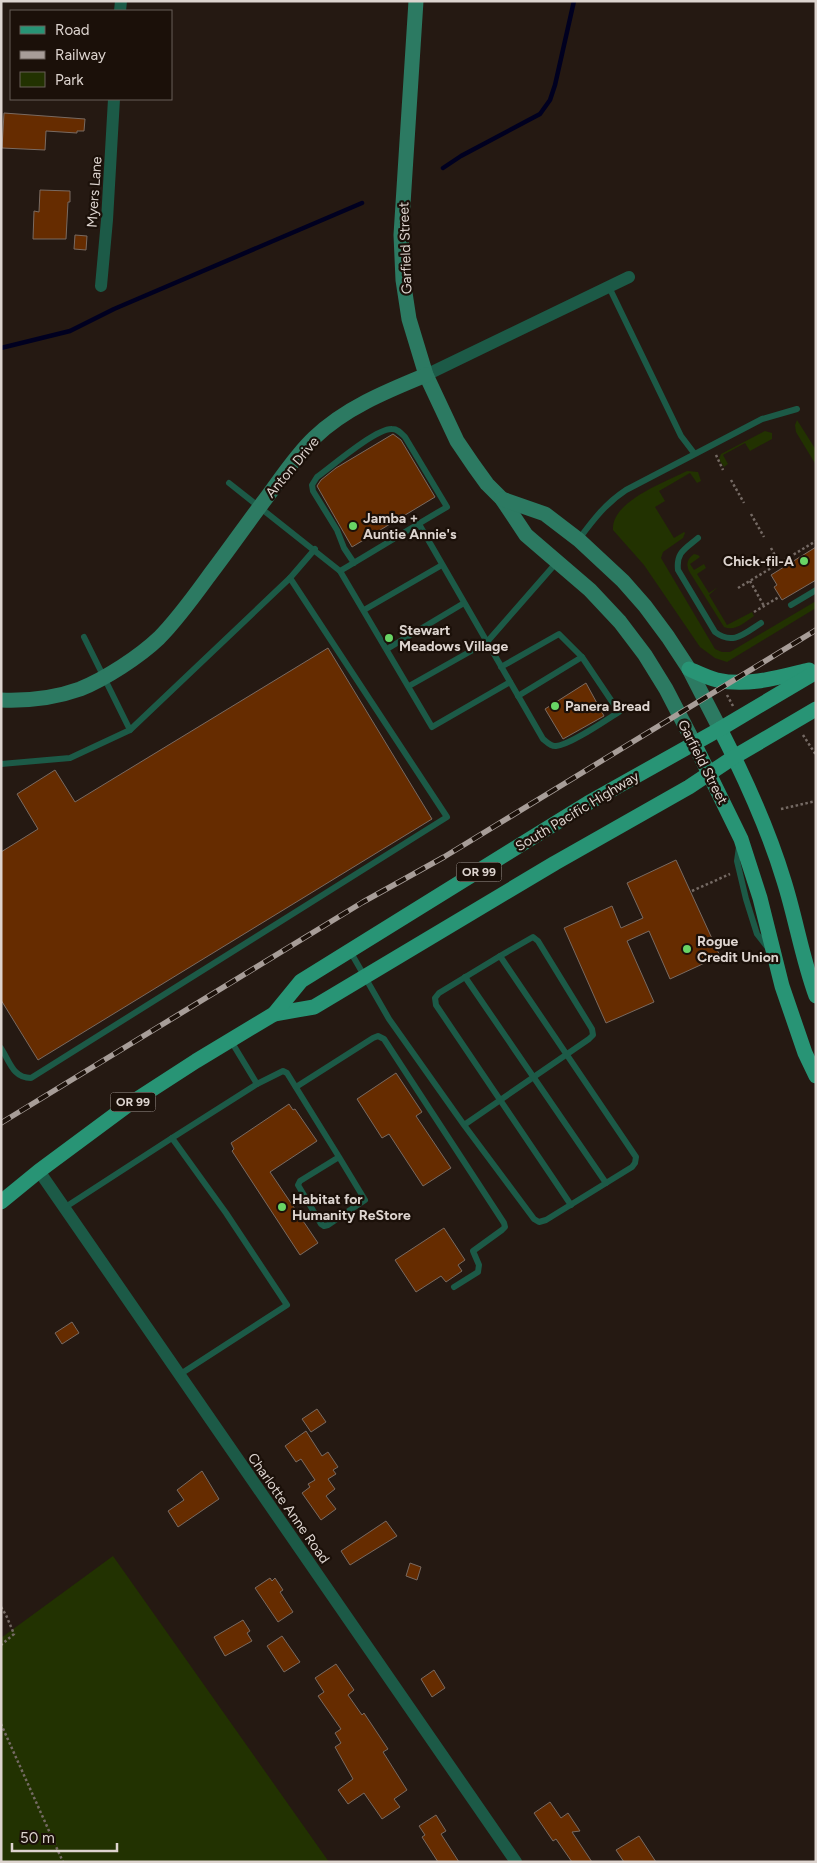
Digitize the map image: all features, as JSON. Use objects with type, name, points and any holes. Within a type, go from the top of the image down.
[{"type":"main road","name":"Garfield Street","points":[[416,1],[401,235],[403,280],[409,319],[426,375],[457,441],[487,484],[502,499],[526,535],[596,596],[620,622],[646,656],[666,689],[741,839],[760,898],[774,957],[804,1053],[816,1076]]},
{"type":"main road","name":"Anton Drive","points":[[1,700],[55,696],[79,689],[104,677],[132,659],[158,638],[196,594],[291,465],[314,438],[391,389],[426,375]]},
{"type":"main road","name":"Garfield Street","points":[[502,499],[545,514],[579,540],[623,580],[645,606],[689,669],[757,806],[784,881],[808,975],[816,996]]},
{"type":"main road","points":[[689,669],[717,680],[746,682],[816,670]]},
{"type":"main road","name":"South Pacific Highway","points":[[1,1202],[39,1171],[128,1105],[274,1014],[301,981],[588,803],[720,729],[816,670]]},
{"type":"main road","name":"South Pacific Highway","points":[[274,1014],[314,1007],[816,710]]},
{"type":"street","name":"Myers Lane","points":[[101,286],[108,210],[114,100]]},
{"type":"street","name":"Anton Drive","points":[[426,375],[629,277]]},
{"type":"street","name":"Charlotte Anne Road","points":[[39,1171],[516,1862]]},
{"type":"lane","points":[[609,287],[681,436],[694,453]]},
{"type":"lane","points":[[579,540],[612,499],[626,490],[762,419],[798,409]]},
{"type":"lane","points":[[340,571],[354,563],[447,507],[405,436],[399,431],[392,429],[376,433],[317,477],[312,485],[313,491],[337,530],[344,548],[354,563]]},
{"type":"lane","points":[[229,484],[315,549],[340,571],[432,727],[510,682]]},
{"type":"lane","points":[[418,524],[487,642],[501,667],[543,739],[550,745],[556,746],[567,743],[619,712],[582,657],[559,634],[501,667]]},
{"type":"lane","points":[[698,538],[683,550],[677,559],[678,570],[715,632],[722,637],[730,639],[738,637],[761,623]]},
{"type":"lane","points":[[1,764],[70,758],[130,730],[290,578],[315,549]]},
{"type":"lane","points":[[409,686],[487,642],[558,561]]},
{"type":"lane","points":[[364,610],[442,565]]},
{"type":"lane","points":[[1,1048],[15,1073],[23,1078],[31,1078],[447,817],[290,578]]},
{"type":"lane","points":[[790,606],[816,590]]},
{"type":"lane","points":[[387,649],[464,603]]},
{"type":"lane","points":[[84,637],[130,730]]},
{"type":"lane","points":[[518,696],[582,657]]},
{"type":"lane","points":[[464,1125],[500,1100],[533,1076],[590,1039],[592,1035],[592,1028],[538,941],[533,937],[439,993],[435,998],[436,1005],[500,1100],[571,1205]]},
{"type":"lane","points":[[350,951],[389,1019],[464,1125],[534,1219],[539,1222],[546,1220],[632,1167],[636,1163],[636,1157],[500,956]]},
{"type":"lane","points":[[465,977],[606,1183]]},
{"type":"lane","points":[[296,1087],[373,1038],[378,1036],[384,1039],[504,1223],[505,1227],[502,1230],[473,1251],[479,1265],[478,1272],[454,1287]]},
{"type":"lane","points":[[230,1040],[257,1084]]},
{"type":"lane","points":[[64,1208],[257,1084],[283,1071],[287,1073],[296,1087],[339,1157],[365,1200],[324,1226],[298,1185],[300,1181],[339,1157]]},
{"type":"lane","points":[[172,1138],[226,1213],[288,1305],[179,1375]]},
{"type":"path","points":[[716,455],[723,470]]},
{"type":"path","points":[[731,480],[744,503]]},
{"type":"path","points":[[751,514],[764,536]]},
{"type":"path","points":[[738,588],[816,541]]},
{"type":"path","points":[[771,548],[779,563]]},
{"type":"path","points":[[750,581],[764,606]]},
{"type":"path","points":[[754,612],[779,597]]},
{"type":"path","points":[[726,692],[733,706]]},
{"type":"path","points":[[803,735],[816,755]]},
{"type":"path","points":[[781,809],[816,801]]},
{"type":"path","points":[[692,891],[734,873]]},
{"type":"path","points":[[1,1607],[14,1634],[1,1645]]},
{"type":"path","points":[[1,1724],[63,1862]]},
{"type":"green space","points":[[797,420],[816,450],[816,465],[796,432],[795,425]]},
{"type":"green space","points":[[765,431],[772,433],[772,439],[750,451],[745,443],[723,455],[728,464],[724,467],[719,459],[721,454]]},
{"type":"green space","points":[[687,471],[698,472],[701,481],[697,483],[690,473],[659,491],[665,501],[655,507],[674,538],[685,533],[683,538],[663,552],[661,558],[715,649],[722,652],[730,652],[816,601],[816,608],[727,662],[715,658],[700,647],[644,565],[613,530],[615,520],[630,501]]},
{"type":"green space","points":[[694,554],[700,557],[690,564],[694,570],[704,564],[706,568],[697,574],[709,593],[718,587],[709,595],[727,625],[752,612],[754,616],[736,627],[724,627],[689,571],[688,562]]},
{"type":"green space","points":[[113,1556],[329,1862],[1,1862],[1,1638]]},
{"type":"building","points":[[4,113],[85,119],[84,131],[77,131],[77,133],[46,131],[45,150],[2,148]]},
{"type":"building","points":[[40,190],[70,191],[66,239],[33,239],[34,211],[39,212]]},
{"type":"building","points":[[75,235],[87,236],[86,250],[74,249]]},
{"type":"building","points":[[393,434],[401,440],[435,497],[352,547],[317,486],[321,480],[336,468]]},
{"type":"building","name":"Chick-fil-A","points":[[816,547],[816,580],[782,600],[774,587],[777,585],[771,575]]},
{"type":"building","points":[[328,648],[432,819],[38,1060],[1,1000],[1,852],[38,829],[17,794],[55,770],[75,802]]},
{"type":"building","points":[[586,683],[604,716],[563,739],[545,709]]},
{"type":"building","name":"Rogue Credit Union","points":[[676,860],[720,956],[670,979],[649,931],[627,941],[654,1002],[606,1023],[564,928],[612,906],[621,928],[643,918],[627,883]]},
{"type":"building","points":[[396,1073],[422,1112],[416,1116],[451,1168],[423,1186],[389,1134],[382,1138],[357,1099]]},
{"type":"building","name":"Habitat for Humanity ReStore","points":[[289,1104],[293,1110],[295,1109],[317,1141],[270,1172],[318,1243],[300,1255],[232,1151],[234,1149],[231,1143]]},
{"type":"building","points":[[444,1228],[465,1260],[458,1265],[462,1271],[446,1282],[441,1276],[416,1292],[395,1260]]},
{"type":"building","points":[[72,1322],[79,1333],[62,1344],[55,1333]]},
{"type":"building","points":[[317,1409],[326,1422],[311,1432],[302,1419]]},
{"type":"building","points":[[306,1431],[322,1456],[328,1452],[338,1467],[333,1470],[336,1474],[328,1479],[335,1489],[326,1496],[336,1509],[321,1520],[302,1493],[310,1487],[308,1484],[315,1480],[301,1459],[296,1462],[285,1446]]},
{"type":"building","points":[[202,1471],[219,1499],[178,1527],[168,1511],[184,1500],[177,1490]]},
{"type":"building","points":[[386,1521],[397,1536],[350,1565],[341,1551]]},
{"type":"building","points":[[410,1563],[421,1567],[417,1580],[406,1576]]},
{"type":"building","points":[[270,1578],[272,1581],[275,1578],[283,1590],[280,1592],[293,1612],[278,1622],[255,1588]]},
{"type":"building","points":[[243,1620],[250,1631],[247,1633],[252,1641],[225,1656],[214,1637]]},
{"type":"building","points":[[282,1636],[300,1662],[284,1672],[267,1646]]},
{"type":"building","points":[[336,1664],[354,1690],[348,1695],[362,1715],[364,1713],[388,1749],[383,1752],[407,1790],[394,1799],[400,1807],[382,1819],[364,1793],[348,1804],[338,1790],[353,1779],[335,1747],[341,1743],[335,1733],[341,1729],[318,1696],[324,1692],[315,1678]]},
{"type":"building","points":[[434,1670],[445,1688],[432,1697],[421,1679]]},
{"type":"building","points":[[550,1802],[561,1818],[568,1813],[580,1831],[572,1832],[592,1862],[572,1862],[556,1839],[553,1841],[534,1813]]},
{"type":"building","points":[[436,1815],[446,1831],[441,1834],[459,1862],[438,1862],[422,1837],[425,1835],[419,1826]]},
{"type":"building","points":[[639,1836],[656,1862],[624,1862],[616,1850]]},
{"type":"waterway","points":[[443,168],[461,156],[540,114],[550,100],[555,85],[574,1]]},
{"type":"waterway","points":[[1,348],[70,331],[114,309],[362,203]]},
{"type":"railway","points":[[1,1123],[363,902],[444,857],[816,630]]},
{"type":"place","name":"Jamba + Auntie Annie's","points":[[353,526]]},
{"type":"place","name":"Chick-fil-A","points":[[804,561]]},
{"type":"place","name":"Stewart Meadows Village","points":[[389,638]]},
{"type":"place","name":"Panera Bread","points":[[555,706]]},
{"type":"place","name":"Rogue Credit Union","points":[[687,949]]},
{"type":"place","name":"Habitat for Humanity ReStore","points":[[282,1207]]}]
